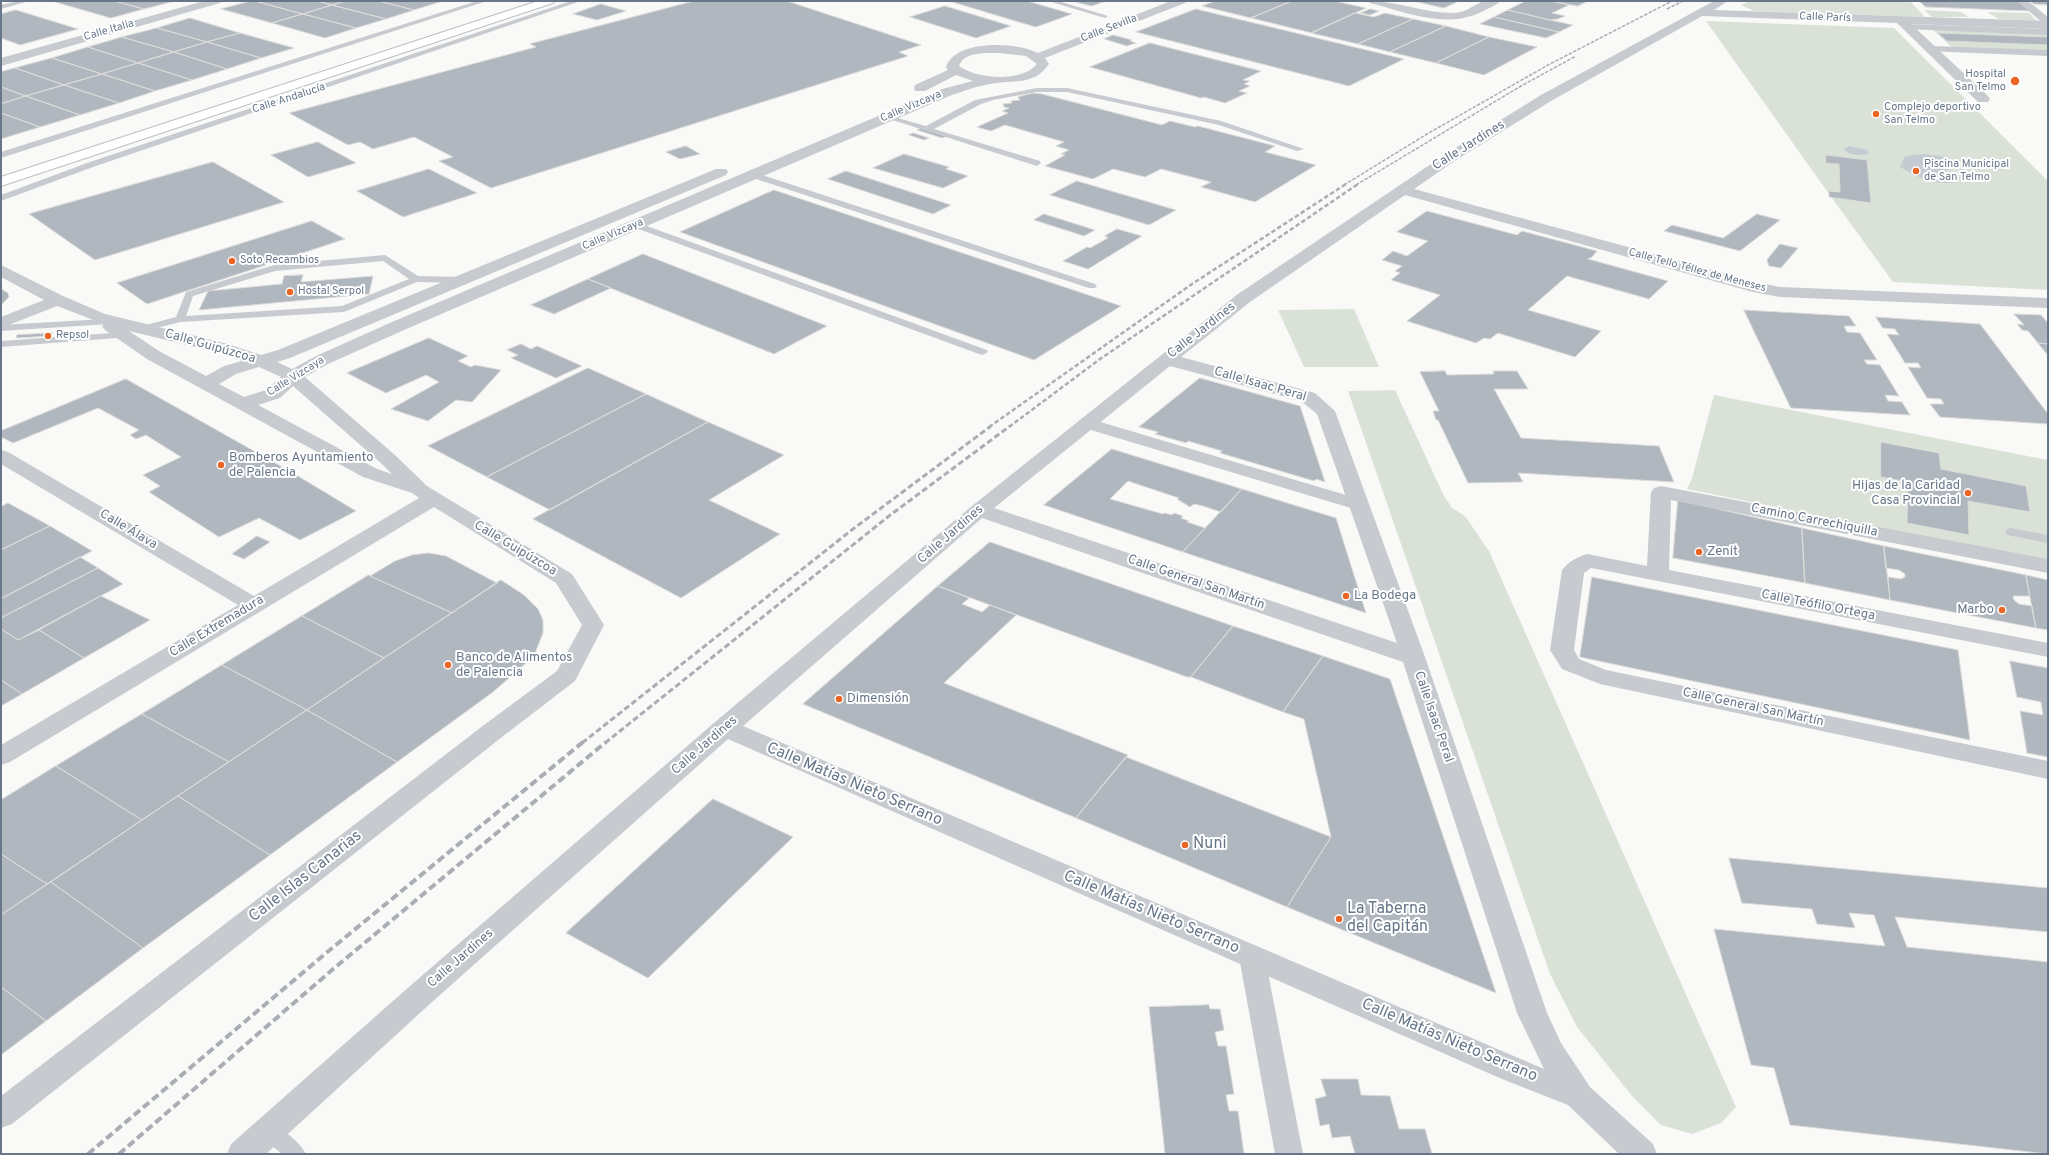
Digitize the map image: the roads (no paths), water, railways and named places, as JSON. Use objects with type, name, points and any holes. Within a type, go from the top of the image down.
[{"type":"main road","name":"Calle Andalucía","points":[[21,162],[516,1]]},
{"type":"main road","name":"Calle Andalucía","points":[[1,182],[549,1]]},
{"type":"street","name":"Calle Italia","points":[[1,62],[216,1]]},
{"type":"street","name":"Calle Sevilla","points":[[1038,57],[1181,1]]},
{"type":"street","points":[[1374,1],[1442,16],[1466,15],[1494,1]]},
{"type":"street","name":"Calle Jardines","points":[[243,1154],[421,994],[724,728],[979,510],[1244,298],[1402,190],[1546,98],[1722,1]]},
{"type":"street","name":"Calle París","points":[[1727,1],[1727,5],[1732,9],[1750,15]]},
{"type":"street","points":[[2022,1],[2048,22]]},
{"type":"street","name":"Calle Sevilla","points":[[1084,24],[1119,11]]},
{"type":"street","name":"Calle París","points":[[1700,13],[1904,23],[2048,25]]},
{"type":"street","points":[[1904,23],[2048,32]]},
{"type":"street","points":[[1904,23],[1983,99]]},
{"type":"street","points":[[1013,50],[1035,42]]},
{"type":"street","points":[[992,49],[1013,50],[1038,57],[1043,64],[1042,68],[1034,74],[1013,79],[990,80],[967,76],[955,71],[952,67],[952,62],[967,53],[992,49]]},
{"type":"street","points":[[1930,49],[2048,53]]},
{"type":"street","name":"Calle Vizcaya","points":[[906,94],[955,71]]},
{"type":"street","name":"Calle Vizcaya","points":[[244,403],[273,394],[293,376],[322,360],[398,326],[947,92],[990,80]]},
{"type":"street","name":"Calle Vizcaya","points":[[207,383],[230,370],[284,354],[736,166],[753,175]]},
{"type":"street","name":"Calle Tello Téllez de Meneses","points":[[1402,190],[1759,288],[1780,292],[2048,303]]},
{"type":"street","name":"Calle Guipúzcoa","points":[[1,270],[57,300],[102,320],[153,355],[244,403],[370,473],[426,495],[564,580],[592,625]]},
{"type":"street","points":[[1,323],[57,300]]},
{"type":"street","name":"Calle Guipúzcoa","points":[[102,320],[222,348],[293,376],[389,460],[426,495]]},
{"type":"street","name":"Calle Isaac Peral","points":[[1166,359],[1308,398],[1326,412],[1413,657],[1532,1013],[1550,1050],[1579,1096],[1641,1154]]},
{"type":"street","points":[[1087,423],[1360,505]]},
{"type":"street","name":"Calle Álava","points":[[1,456],[254,605]]},
{"type":"street","name":"Camino Carrechiquilla","points":[[1658,575],[1661,492],[2048,566]]},
{"type":"street","name":"Calle Extremadura","points":[[1,756],[254,605],[426,495]]},
{"type":"street","name":"Calle General San Martín","points":[[979,510],[1413,657]]},
{"type":"street","name":"Calle General San Martín","points":[[1587,561],[1573,570],[1562,650],[1570,664],[1600,676],[2048,770]]},
{"type":"street","name":"Calle Teófilo Ortega","points":[[1587,561],[2048,650]]},
{"type":"street","name":"Calle Islas Canarias","points":[[1,1114],[493,731],[567,676],[592,625]]},
{"type":"street","name":"Calle Matías Nieto Serrano","points":[[724,728],[1252,957],[1579,1096]]},
{"type":"street","points":[[1252,957],[1289,1154]]},
{"type":"lane","points":[[1,8],[26,1]]},
{"type":"lane","points":[[1,155],[484,1]]},
{"type":"lane","name":"Calle Andalucía","points":[[1,198],[90,165],[578,1]]},
{"type":"lane","points":[[1051,1],[1105,16]]},
{"type":"lane","points":[[927,129],[978,102],[1008,94],[1037,90],[1066,90],[1221,123],[1300,149]]},
{"type":"lane","points":[[887,117],[1037,163]]},
{"type":"lane","points":[[753,175],[1092,286]]},
{"type":"lane","points":[[636,225],[983,352]]},
{"type":"lane","points":[[180,319],[189,294],[274,268],[385,258],[416,279]]},
{"type":"lane","points":[[142,329],[180,319],[344,309],[416,279],[464,280]]},
{"type":"lane","points":[[1,328],[102,320]]},
{"type":"lane","points":[[1,344],[125,335]]},
{"type":"lane","points":[[2011,532],[2048,539]]},
{"type":"lane","points":[[268,1131],[296,1154]]},
{"type":"railway","points":[[1344,185],[1427,134],[1548,65],[1672,1]]},
{"type":"railway","points":[[1667,9],[1683,1]]},
{"type":"railway","points":[[1356,185],[1521,86],[1576,56]]},
{"type":"railway","points":[[989,427],[1192,284],[1346,184]]},
{"type":"railway","points":[[1009,427],[1100,359],[1358,184]]},
{"type":"railway","points":[[582,743],[853,529],[991,426]]},
{"type":"railway","points":[[605,743],[889,516],[1010,426]]},
{"type":"railway","points":[[88,1154],[331,949],[583,742]]},
{"type":"railway","points":[[119,1154],[332,970],[606,742]]},
{"type":"place","name":"Hospital San Telmo","points":[[2015,81]]},
{"type":"place","name":"Complejo deportivo San Telmo","points":[[1876,114]]},
{"type":"place","name":"Piscina Municipal de San Telmo","points":[[1916,171]]},
{"type":"place","name":"Soto Recambios","points":[[232,261]]},
{"type":"place","name":"Hostal Serpol","points":[[290,292]]},
{"type":"place","name":"Repsol","points":[[48,336]]},
{"type":"place","name":"Bomberos Ayuntamiento de Palencia","points":[[221,465]]},
{"type":"place","name":"Hijas de la Caridad Casa Provincial","points":[[1968,493]]},
{"type":"place","name":"Zenit","points":[[1699,552]]},
{"type":"place","name":"La Bodega","points":[[1346,596]]},
{"type":"place","name":"Marbo","points":[[2002,610]]},
{"type":"place","name":"Banco de Alimentos de Palencia","points":[[448,665]]},
{"type":"place","name":"Dimensión","points":[[839,699]]},
{"type":"place","name":"Nuni","points":[[1185,845]]},
{"type":"place","name":"La Taberna del Capitán","points":[[1339,919]]}]
